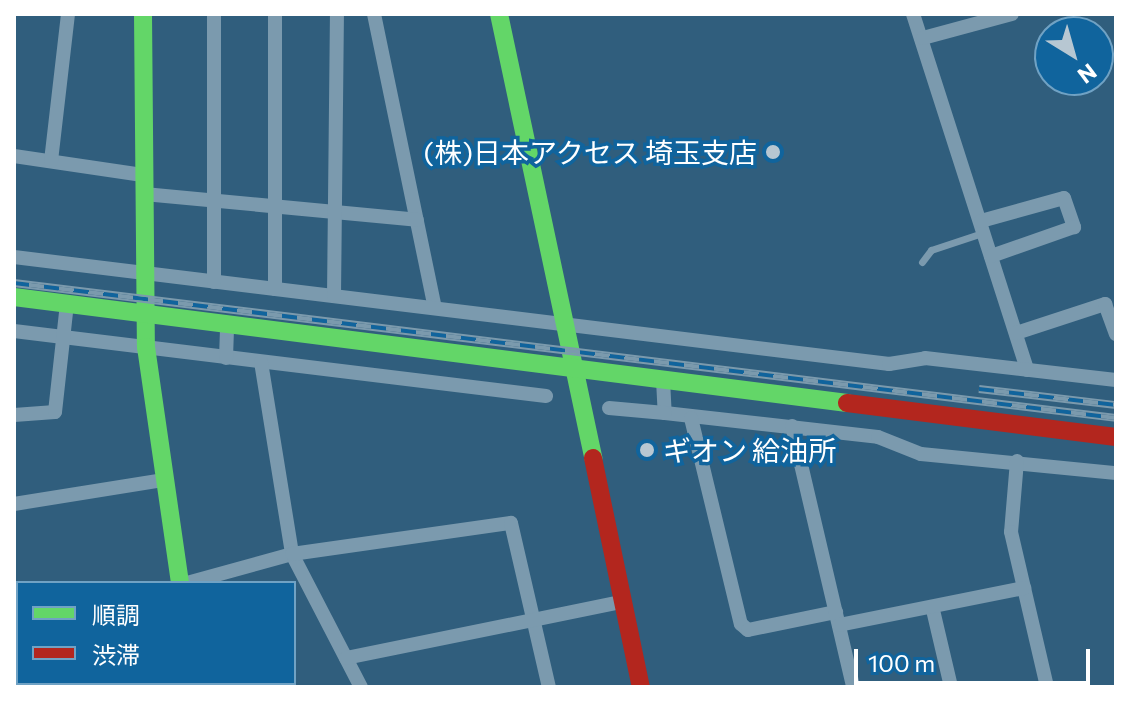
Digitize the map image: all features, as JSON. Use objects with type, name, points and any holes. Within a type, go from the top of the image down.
[{"type":"street","points":[[51,161],[68,14]]},
{"type":"street","points":[[143,14],[146,347],[180,581]]},
{"type":"street","points":[[214,14],[214,282]]},
{"type":"street","points":[[275,14],[275,289]]},
{"type":"street","points":[[334,296],[337,14]]},
{"type":"street","points":[[374,14],[435,308]]},
{"type":"street","points":[[499,14],[558,323],[641,687]]},
{"type":"street","points":[[913,14],[1027,370]]},
{"type":"street","points":[[923,38],[1012,14]]},
{"type":"street","points":[[14,156],[143,175]]},
{"type":"street","points":[[144,194],[417,220]]},
{"type":"street","points":[[982,226],[1064,198],[1074,227],[991,256]]},
{"type":"street","points":[[14,257],[889,364],[925,358],[1116,380]]},
{"type":"street","points":[[14,297],[569,369],[882,401],[919,415],[1116,437]]},
{"type":"street","points":[[14,415],[55,412],[67,303]]},
{"type":"street","points":[[1016,333],[1105,304],[1116,334]]},
{"type":"street","points":[[226,358],[227,323]]},
{"type":"street","points":[[14,331],[546,396]]},
{"type":"street","points":[[261,362],[292,554],[361,687]]},
{"type":"street","points":[[663,380],[665,413]]},
{"type":"street","points":[[609,408],[878,437],[921,454],[1116,473]]},
{"type":"street","points":[[691,418],[741,624],[748,630],[933,610],[1024,588]]},
{"type":"street","points":[[792,426],[853,687]]},
{"type":"street","points":[[1017,461],[1011,532],[1047,687]]},
{"type":"street","points":[[14,504],[164,480]]},
{"type":"street","points":[[194,581],[292,554],[511,523],[549,687]]},
{"type":"street","points":[[346,658],[621,602]]},
{"type":"street","points":[[933,610],[951,687]]},
{"type":"lane","points":[[922,262],[931,250],[982,226]]},
{"type":"railway","points":[[14,283],[1116,418]]},
{"type":"railway","points":[[979,389],[1116,405]]},
{"type":"traffic: fast","points":[[143,14],[146,347],[180,581]]},
{"type":"traffic: fast","points":[[499,14],[593,458]]},
{"type":"traffic: fast","points":[[14,297],[847,403]]},
{"type":"traffic: jam","points":[[847,403],[1116,437]]},
{"type":"traffic: jam","points":[[593,458],[641,687]]},
{"type":"place","name":"(株)日本アクセス 埼玉支店","points":[[773,152]]},
{"type":"place","name":"ギオン 給油所","points":[[647,450]]}]
